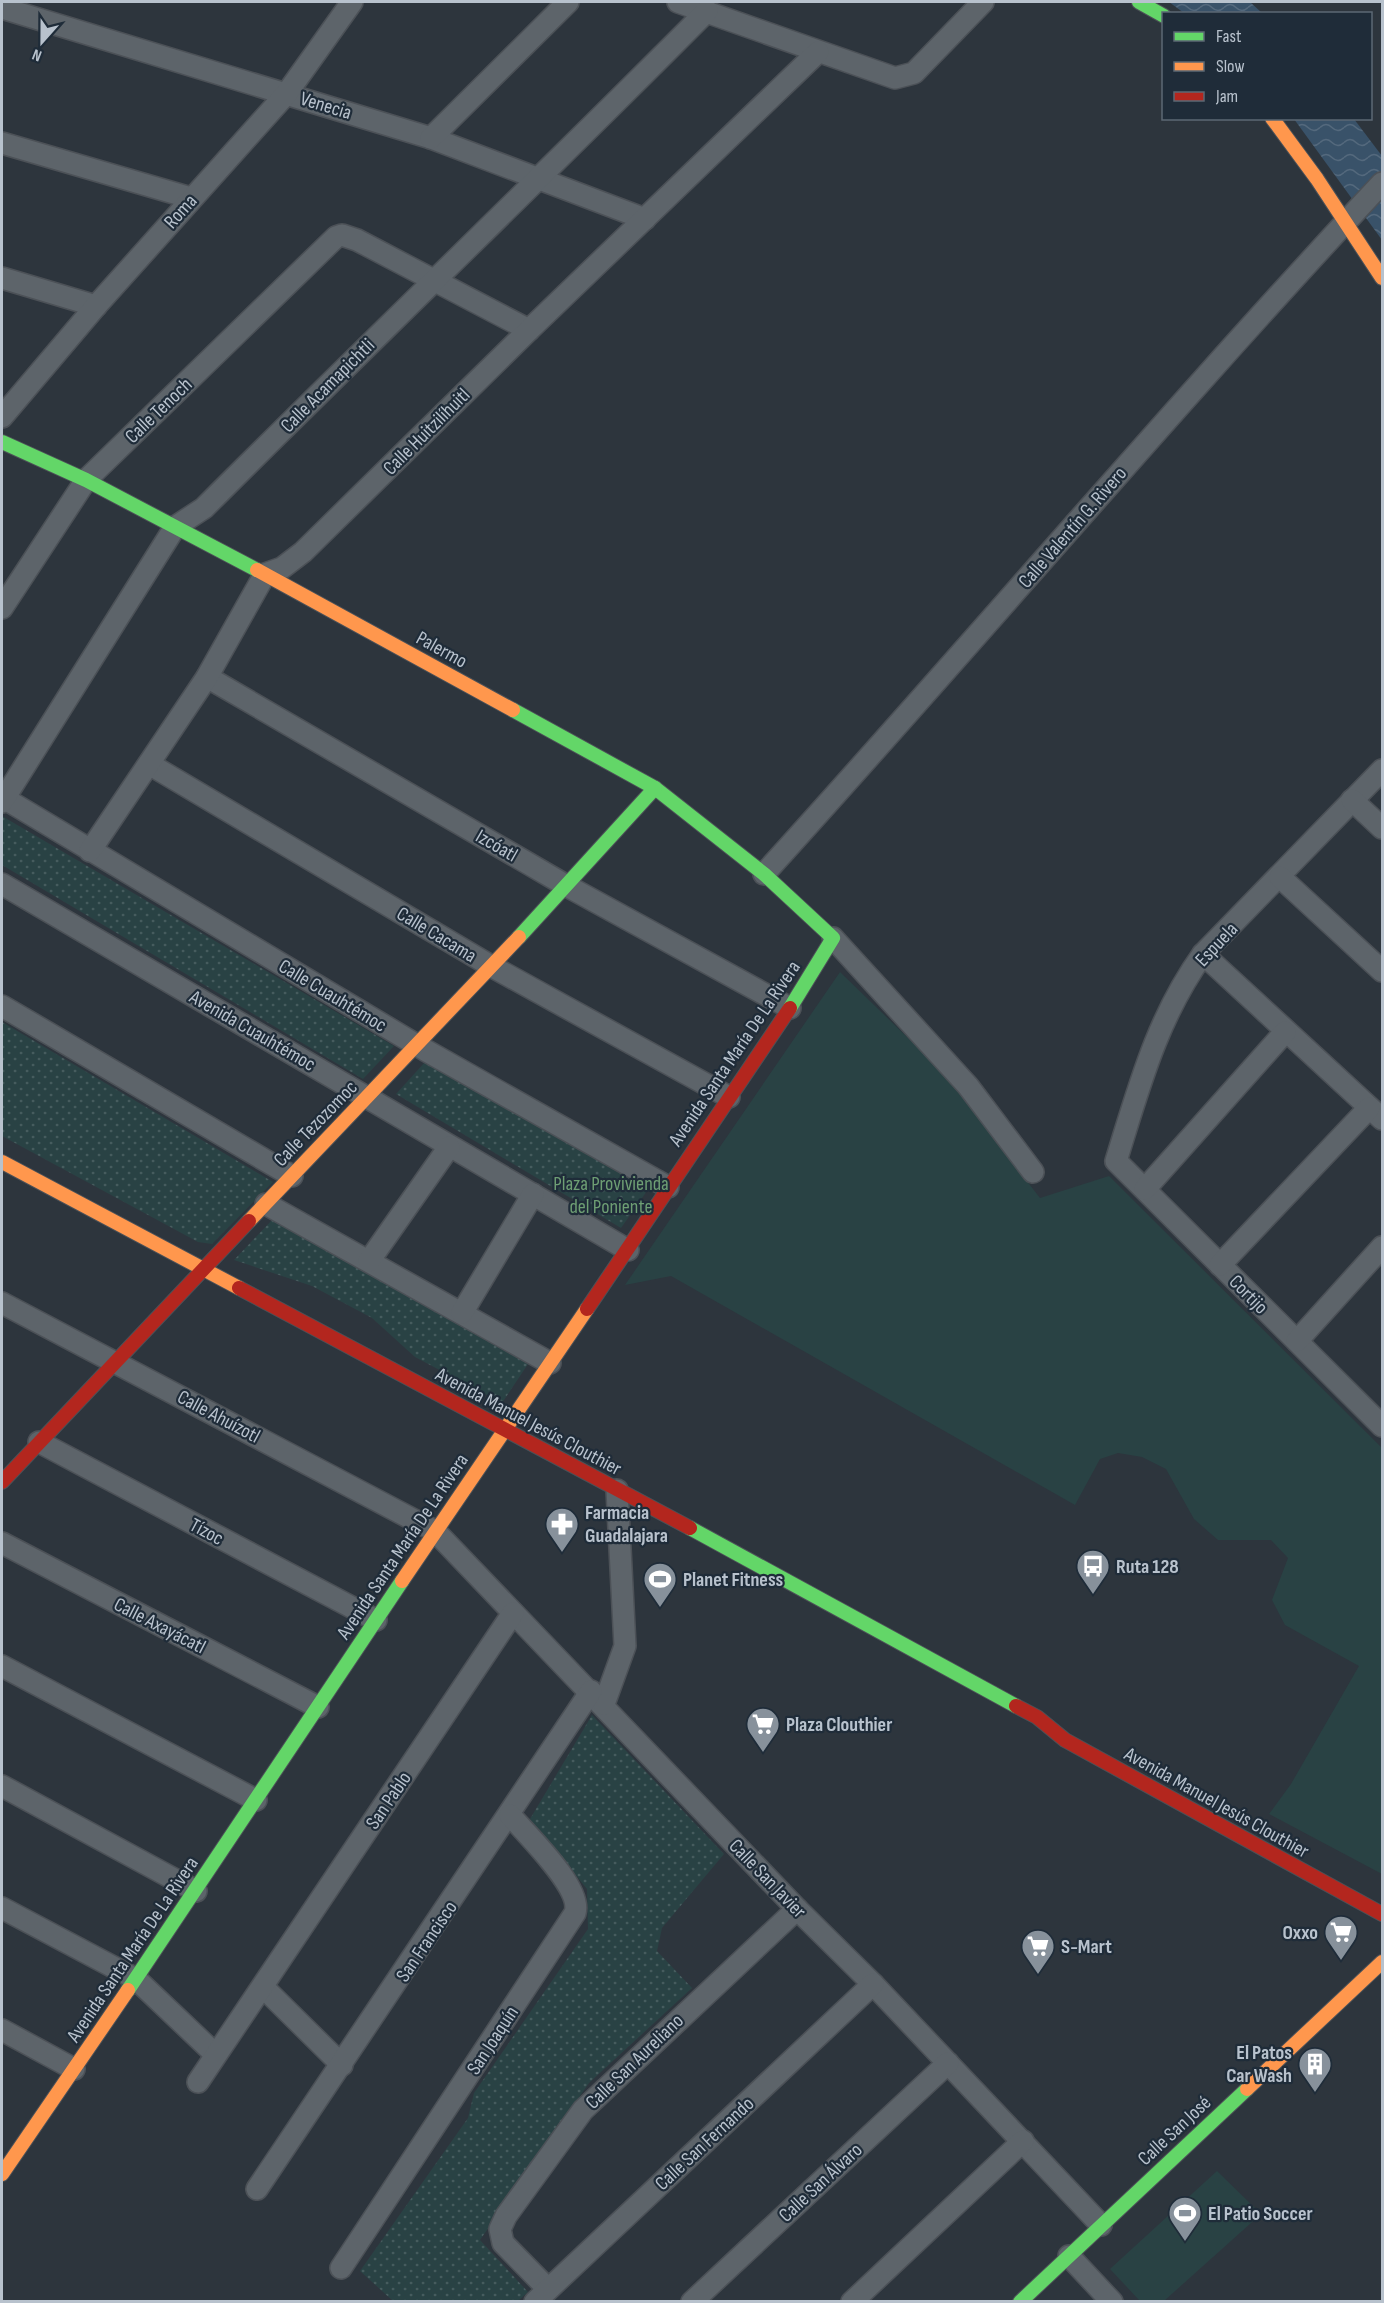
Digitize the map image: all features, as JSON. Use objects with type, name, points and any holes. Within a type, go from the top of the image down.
[{"type":"street","name":"Roma","points":[[2,417],[191,198],[287,93],[352,2]]},
{"type":"street","points":[[431,138],[568,2]]},
{"type":"street","points":[[678,2],[899,78],[914,74],[983,2]]},
{"type":"street","points":[[1139,2],[1162,15]]},
{"type":"street","name":"Venecia","points":[[2,8],[431,138],[645,219]]},
{"type":"street","name":"Calle Acamapichtli","points":[[2,799],[175,527],[204,508],[434,279],[540,180],[707,11]]},
{"type":"street","name":"Calle Huitzilíhuitl","points":[[265,574],[282,568],[303,552],[528,330],[818,52]]},
{"type":"street","points":[[1273,120],[1349,219],[1383,278]]},
{"type":"street","points":[[2,143],[191,198]]},
{"type":"street","name":"Calle Valentín G. Rivero","points":[[764,874],[910,713],[1234,342],[1383,183]]},
{"type":"street","name":"Calle Tenoch","points":[[2,608],[86,480],[332,241],[342,235],[357,240],[434,279]]},
{"type":"street","points":[[2,278],[96,306]]},
{"type":"street","points":[[434,279],[528,330]]},
{"type":"street","name":"Palermo","points":[[2,441],[86,480],[265,574],[655,788],[764,874],[833,938]]},
{"type":"street","points":[[90,851],[207,677],[265,574]]},
{"type":"street","name":"Izcóatl","points":[[207,677],[567,886],[790,1008]]},
{"type":"street","name":"Calle Cacama","points":[[148,764],[491,966],[729,1097]]},
{"type":"street","name":"Espuela","points":[[1116,1161],[1152,1046],[1183,984],[1203,954],[1383,770]]},
{"type":"street","name":"Calle Tezozomoc","points":[[2,1482],[567,886],[655,788]]},
{"type":"street","name":"Calle Cuauhtémoc","points":[[2,799],[417,1044],[668,1187]]},
{"type":"street","points":[[1352,800],[1383,828]]},
{"type":"street","points":[[1280,877],[1383,971]]},
{"type":"street","name":"Avenida Cuauhtémoc","points":[[2,884],[628,1250]]},
{"type":"street","points":[[833,938],[968,1086],[1033,1172]]},
{"type":"street","name":"Avenida Santa María De La Rivera","points":[[5,2162],[74,2068],[196,1891],[435,1531],[628,1250],[668,1187],[790,1008],[833,938]]},
{"type":"street","points":[[1203,954],[1285,1032],[1376,1113],[1220,1265]]},
{"type":"street","points":[[2,1006],[292,1176]]},
{"type":"street","points":[[1145,1189],[1285,1032]]},
{"type":"street","points":[[369,1261],[449,1147]]},
{"type":"street","name":"Cortijo","points":[[1116,1161],[1297,1341],[1380,1417]]},
{"type":"street","name":"Avenida Manuel Jesús Clouthier","points":[[2,1162],[617,1490],[1036,1718],[1065,1740],[1383,1914]]},
{"type":"street","points":[[462,1313],[533,1194]]},
{"type":"street","points":[[266,1204],[550,1363]]},
{"type":"street","points":[[1297,1341],[1383,1247]]},
{"type":"street","name":"Calle Ahuízotl","points":[[2,1303],[435,1531]]},
{"type":"street","name":"Tízoc","points":[[39,1442],[376,1620]]},
{"type":"street","name":"San Francisco","points":[[257,2189],[510,1815],[597,1698],[625,1646],[617,1490]]},
{"type":"street","name":"Calle San Javier","points":[[435,1531],[797,1909],[873,1984],[1101,2225]]},
{"type":"street","name":"Calle Axayácatl","points":[[2,1543],[318,1707]]},
{"type":"street","name":"San Pablo","points":[[198,2082],[513,1613]]},
{"type":"street","points":[[2,1666],[256,1800]]},
{"type":"street","name":"Avenida Manuel Jesús Clouthier","points":[[1036,1718],[1062,1724],[1167,1779]]},
{"type":"street","points":[[2,1786],[196,1891]]},
{"type":"street","name":"San Joaquín","points":[[341,2268],[575,1913],[576,1899],[568,1885],[510,1815]]},
{"type":"street","points":[[2,1908],[136,1979],[215,2054]]},
{"type":"street","name":"Calle San Aureliano","points":[[542,2295],[503,2243],[500,2236],[506,2216],[583,2110],[797,1909]]},
{"type":"street","name":"Calle San José","points":[[1020,2301],[1383,1962]]},
{"type":"street","name":"Calle San Fernando","points":[[542,2295],[873,1984]]},
{"type":"street","points":[[263,1987],[342,2066]]},
{"type":"street","points":[[2,2030],[74,2068]]},
{"type":"street","name":"Calle San Álvaro","points":[[692,2301],[948,2063]]},
{"type":"street","points":[[852,2301],[1023,2141]]},
{"type":"street","points":[[1069,2256],[1112,2301]]},
{"type":"green space","points":[[2,816],[394,1046],[363,1079],[2,865]]},
{"type":"green space","points":[[840,972],[941,1070],[1040,1198],[1109,1176],[1382,1448],[1382,1874],[1269,1814],[1291,1784],[1359,1666],[1285,1625],[1272,1600],[1288,1558],[1271,1540],[1218,1540],[1194,1519],[1166,1469],[1142,1457],[1118,1453],[1100,1459],[1075,1505],[671,1276],[625,1285]]},
{"type":"green space","points":[[2,1022],[273,1182],[212,1244],[198,1242],[2,1136]]},
{"type":"green space","name":"Plaza Provivienda del Poniente","points":[[425,1062],[649,1188],[621,1228],[396,1094]]},
{"type":"green space","points":[[273,1219],[528,1364],[502,1403],[415,1357],[372,1318],[312,1286],[234,1260]]},
{"type":"green space","points":[[592,1715],[724,1854],[662,1928],[657,1951],[692,1988],[589,2083],[480,2240],[528,2292],[518,2301],[393,2301],[360,2271],[468,2118],[474,2093],[588,1929],[587,1889],[530,1819]]},
{"type":"green space","name":"El Patio Soccer","points":[[1217,2171],[1261,2214],[1164,2301],[1140,2301],[1110,2269]]},
{"type":"water","points":[[1169,2],[1250,2],[1261,12],[1183,12]]},
{"type":"water","points":[[1295,120],[1355,120],[1382,156],[1382,240]]},
{"type":"traffic: fast","points":[[1139,2],[1162,15]]},
{"type":"traffic: fast","points":[[2,442],[86,480],[257,570]]},
{"type":"traffic: fast","points":[[513,710],[655,788],[764,874],[833,938],[790,1008]]},
{"type":"traffic: fast","points":[[519,937],[655,788]]},
{"type":"traffic: fast","points":[[690,1528],[1016,1706]]},
{"type":"traffic: fast","points":[[128,1990],[402,1581]]},
{"type":"traffic: fast","points":[[1020,2302],[1247,2089]]},
{"type":"traffic: slow","points":[[1273,120],[1317,179],[1382,278]]},
{"type":"traffic: slow","points":[[257,570],[513,710]]},
{"type":"traffic: slow","points":[[249,1221],[519,937]]},
{"type":"traffic: slow","points":[[2,1162],[239,1288]]},
{"type":"traffic: slow","points":[[402,1581],[587,1309]]},
{"type":"traffic: slow","points":[[1247,2089],[1382,1962]]},
{"type":"traffic: slow","points":[[2,2174],[128,1990]]},
{"type":"traffic: jam","points":[[587,1309],[790,1008]]},
{"type":"traffic: jam","points":[[2,1482],[249,1221]]},
{"type":"traffic: jam","points":[[239,1288],[690,1528]]},
{"type":"traffic: jam","points":[[1016,1706],[1037,1717],[1065,1740],[1382,1914]]},
{"type":"place","name":"Farmacia Guadalajara","points":[[562,1553]]},
{"type":"place","name":"Ruta 128","points":[[1093,1595]]},
{"type":"place","name":"Planet Fitness","points":[[660,1608]]},
{"type":"place","name":"Plaza Clouthier","points":[[763,1753]]},
{"type":"place","name":"Oxxo","points":[[1341,1961]]},
{"type":"place","name":"S-Mart","points":[[1038,1975]]},
{"type":"place","name":"El Patos Car Wash","points":[[1315,2093]]},
{"type":"place","name":"El Patio Soccer","points":[[1185,2242]]}]
